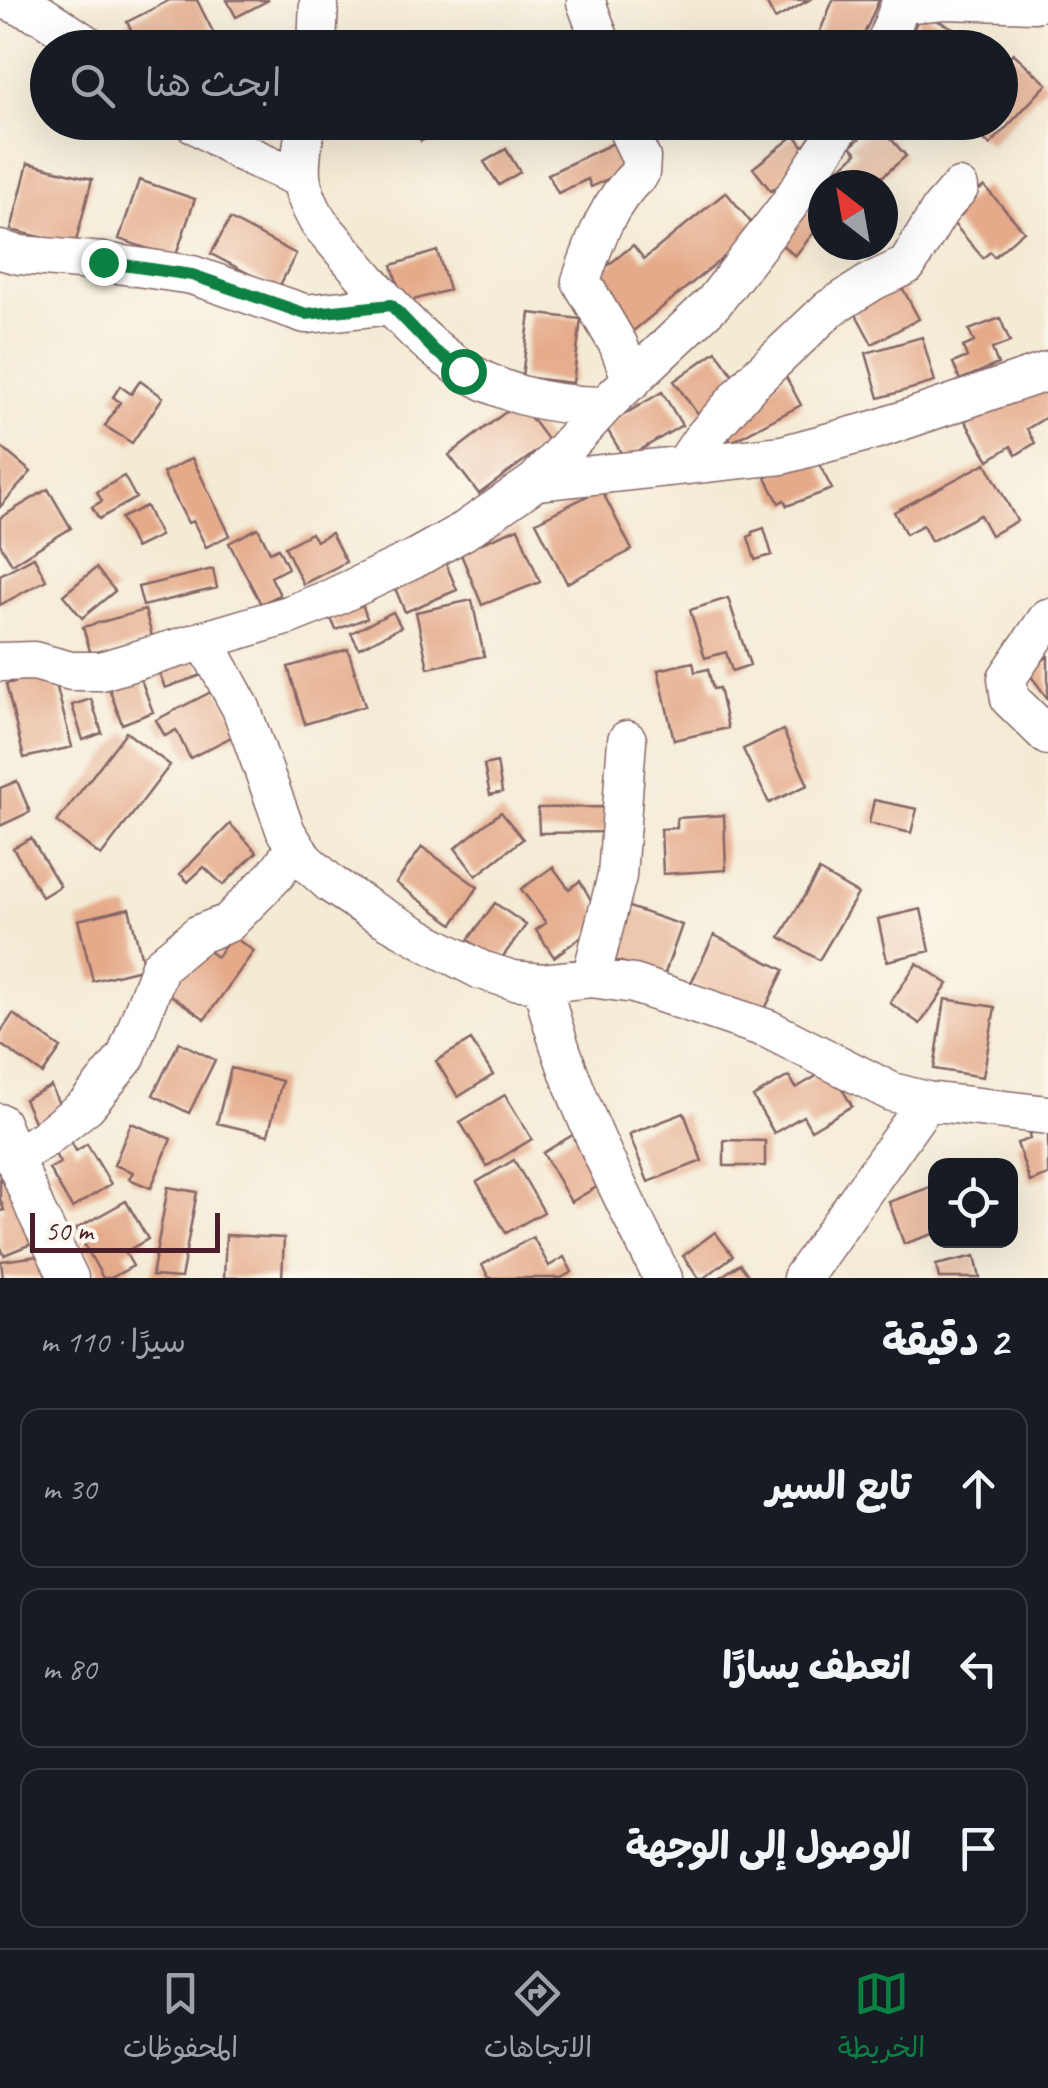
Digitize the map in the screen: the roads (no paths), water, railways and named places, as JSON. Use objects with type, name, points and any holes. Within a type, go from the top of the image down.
[{"type":"street","points":[[6,0],[64,30]]},
{"type":"street","points":[[318,30],[319,0]]},
{"type":"street","points":[[891,30],[901,2],[1040,0]]},
{"type":"street","points":[[586,2],[596,30]]},
{"type":"street","points":[[221,140],[299,178]]},
{"type":"street","points":[[304,140],[299,178],[319,223],[435,351],[488,384],[526,398],[566,405],[618,393]]},
{"type":"street","points":[[618,393],[618,344],[581,281],[599,231],[620,191],[640,173],[642,158],[633,140]]},
{"type":"street","points":[[0,662],[34,661],[71,671],[101,671],[289,615],[396,568],[464,531],[536,481],[618,393],[714,302],[788,206],[831,140]]},
{"type":"street","points":[[684,465],[752,382],[830,308],[907,265],[958,188]]},
{"type":"street","points":[[0,250],[20,256],[103,262],[192,275],[306,314],[391,305]]},
{"type":"street","points":[[536,481],[782,456],[878,429],[1048,371]]},
{"type":"street","points":[[1048,618],[1007,678],[1010,700],[1048,736]]},
{"type":"street","points":[[204,640],[240,708],[294,848],[314,870],[344,892],[464,962],[492,974],[542,983],[591,978],[634,984],[768,1029],[892,1092],[926,1101],[1048,1115]]},
{"type":"street","points":[[591,978],[616,876],[628,740]]},
{"type":"street","points":[[69,1278],[7,1140],[44,1139],[86,1105],[126,1057],[160,966],[198,934],[228,923],[276,874],[294,848]]},
{"type":"street","points":[[542,983],[550,1016],[616,1182],[664,1278]]},
{"type":"street","points":[[802,1278],[926,1101]]}]
